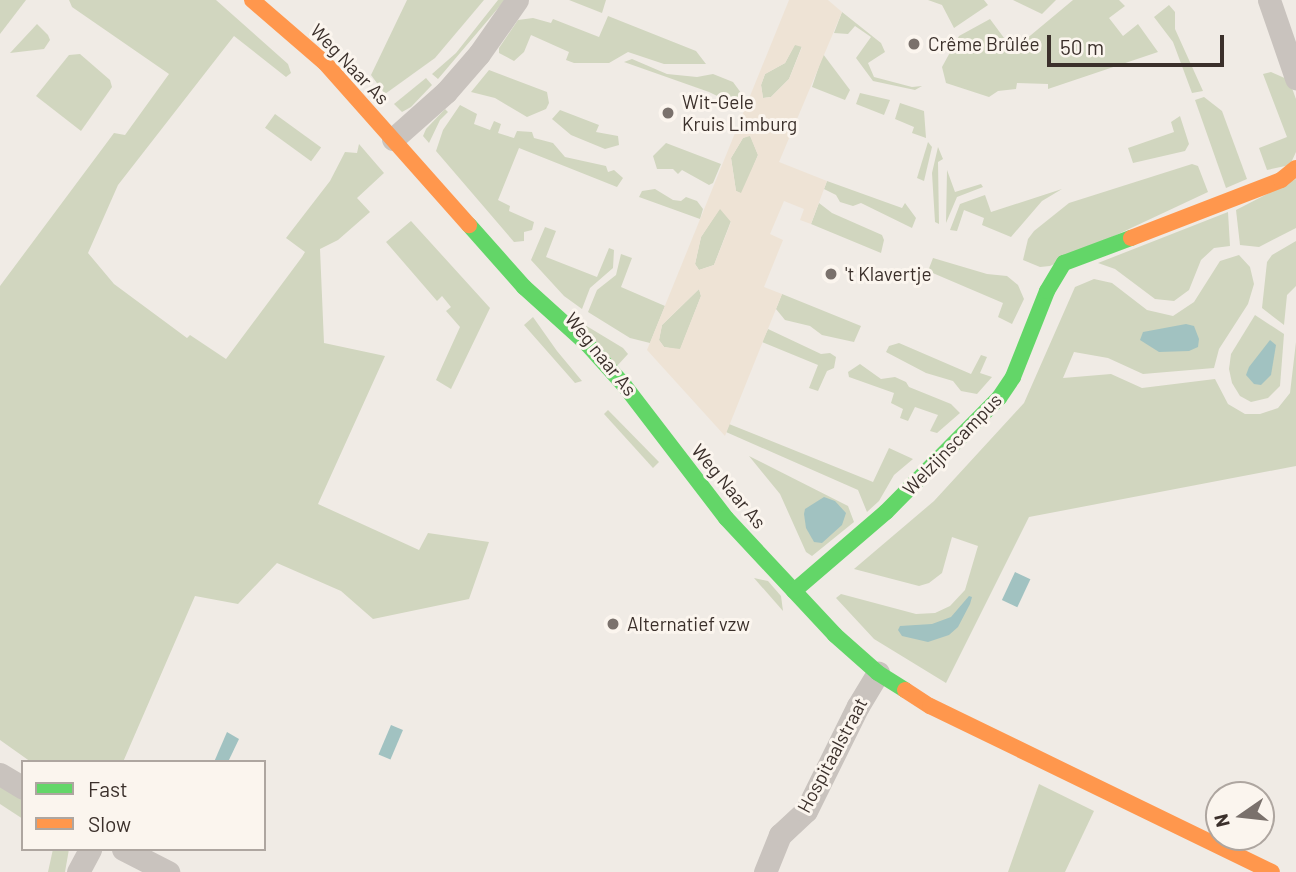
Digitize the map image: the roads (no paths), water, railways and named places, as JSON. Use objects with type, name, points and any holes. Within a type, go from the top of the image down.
[{"type":"main road","name":"Weg Naar As","points":[[252,0],[325,63],[524,287],[587,344],[624,385],[684,467],[726,518],[835,635],[878,673],[930,706],[1272,872]]},
{"type":"main road","name":"Welzijnscampus","points":[[794,591],[886,512],[999,398],[1013,377],[1051,282],[1064,263],[1262,188],[1281,180],[1296,168]]},
{"type":"main road","name":"Weg naar As","points":[[524,287],[565,346]]},
{"type":"main road","name":"Weg naar As","points":[[625,416],[684,467]]},
{"type":"street","points":[[393,139],[446,92],[479,54],[517,0]]},
{"type":"street","points":[[1269,0],[1296,78]]},
{"type":"street","name":"Hospitaalstraat","points":[[765,872],[780,835],[806,811],[858,706],[878,673]]},
{"type":"street","points":[[0,774],[21,787]]},
{"type":"street","points":[[78,872],[89,851]]},
{"type":"street","points":[[127,851],[168,872]]},
{"type":"water","points":[[1186,324],[1194,326],[1199,339],[1198,347],[1189,351],[1159,352],[1140,340],[1143,332]]},
{"type":"water","points":[[1270,340],[1276,345],[1271,375],[1261,385],[1254,384],[1246,375]]},
{"type":"water","points":[[824,497],[835,501],[846,513],[842,525],[822,543],[814,542],[806,528],[805,509]]},
{"type":"water","points":[[1015,572],[1030,579],[1017,607],[1002,600]]},
{"type":"water","points":[[969,596],[972,597],[970,604],[958,627],[949,635],[928,642],[902,636],[898,630],[900,626],[932,624],[951,617]]},
{"type":"water","points":[[391,725],[403,730],[390,760],[378,754]]},
{"type":"water","points":[[227,732],[239,739],[229,760],[215,760]]},
{"type":"place","name":"Crême Brûlée","points":[[914,44]]},
{"type":"place","name":"Wit-Gele Kruis Limburg","points":[[668,113]]},
{"type":"place","name":"'t Klavertje","points":[[831,274]]},
{"type":"place","name":"Alternatief vzw","points":[[613,624]]}]
